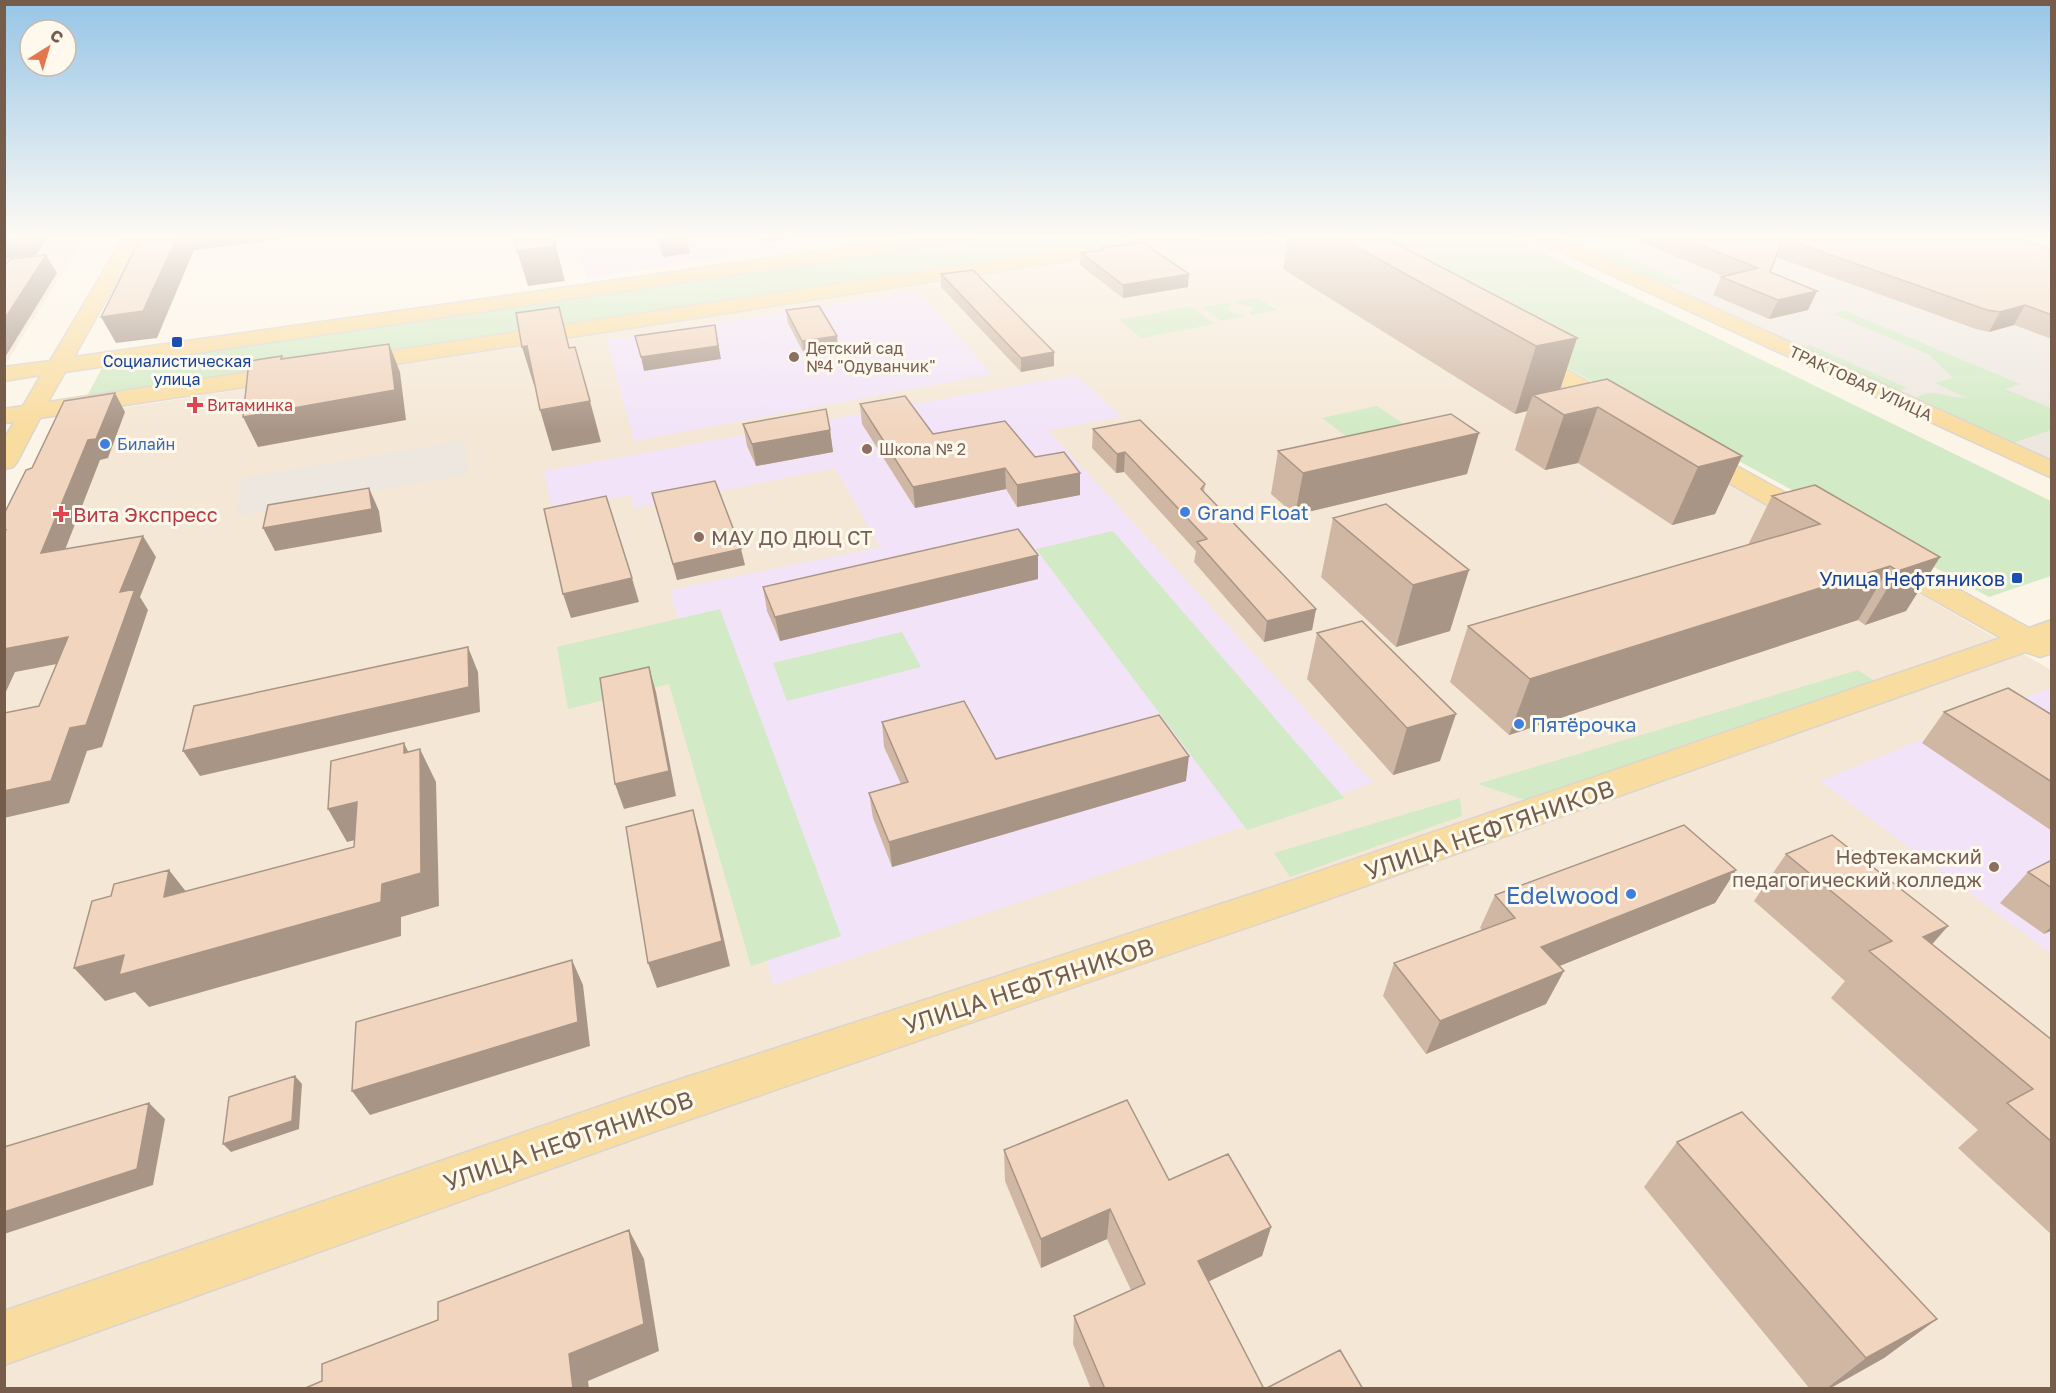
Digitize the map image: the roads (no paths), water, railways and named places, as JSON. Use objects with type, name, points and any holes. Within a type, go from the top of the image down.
[{"type":"main road","points":[[4,462],[96,300]]},
{"type":"main road","points":[[4,374],[519,300]]},
{"type":"main road","points":[[329,367],[771,300]]},
{"type":"main road","name":"ТРАКТОВАЯ УЛИЦА","points":[[1680,300],[2052,471]]},
{"type":"main road","points":[[1503,342],[1636,419]]},
{"type":"main road","points":[[4,416],[306,371]]},
{"type":"main road","points":[[1678,443],[1834,531]]},
{"type":"main road","points":[[1865,549],[2043,641]]},
{"type":"main road","name":"УЛИЦА НЕФТЯНИКОВ","points":[[4,1338],[656,1109],[1289,898],[2043,641]]},
{"type":"place","name":"Социалистическая улица","points":[[177,342]]},
{"type":"place","name":"Детский сад №4 \"Одуванчик\"","points":[[794,357]]},
{"type":"place","name":"Витаминка","points":[[195,405]]},
{"type":"place","name":"Билайн","points":[[105,444]]},
{"type":"place","name":"Школа № 2","points":[[867,449]]},
{"type":"place","name":"Grand Float","points":[[1185,512]]},
{"type":"place","name":"Вита Экспресс","points":[[61,514]]},
{"type":"place","name":"МАУ ДО ДЮЦ СТ","points":[[699,537]]},
{"type":"place","name":"Улица Нефтяников","points":[[2017,578]]},
{"type":"place","name":"Пятёрочка","points":[[1519,724]]},
{"type":"place","name":"Нефтекамский педагогический колледж","points":[[1994,867]]},
{"type":"place","name":"Edelwood","points":[[1631,894]]}]
